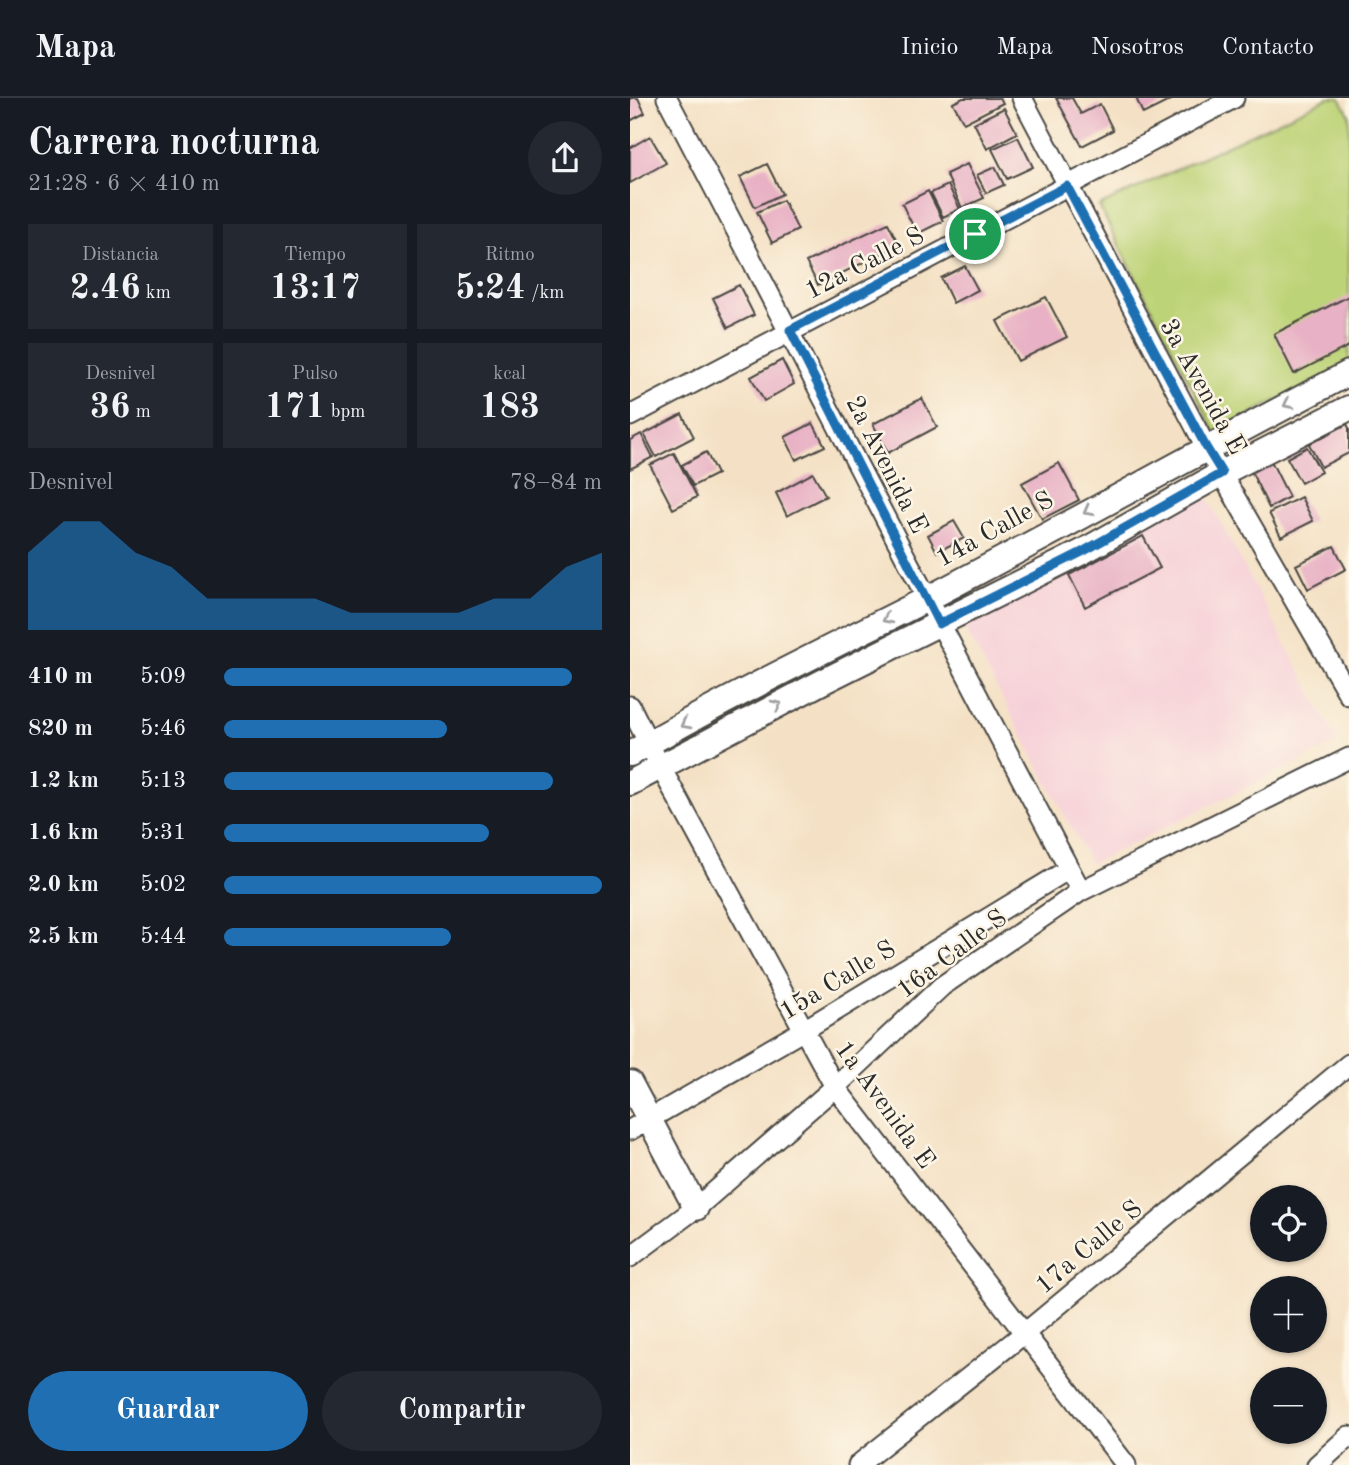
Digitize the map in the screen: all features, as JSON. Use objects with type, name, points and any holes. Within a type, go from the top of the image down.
[{"type":"street","name":"2a Avenida E","points":[[667,98],[1080,891]]},
{"type":"street","name":"3a Avenida E","points":[[1022,98],[1206,447],[1349,695]]},
{"type":"street","name":"12a Calle S","points":[[630,416],[1234,98]]},
{"type":"street","name":"14a Calle S","points":[[639,748],[927,599],[1206,447],[1349,373]]},
{"type":"street","points":[[630,783],[1084,551],[1222,473],[1349,408]]},
{"type":"street","name":"1a Avenida E","points":[[630,706],[639,748],[660,766],[835,1087],[1126,1465]]},
{"type":"street","name":"16a Calle S","points":[[630,1258],[696,1208],[835,1087],[942,986],[1080,891],[1349,758]]},
{"type":"street","name":"15a Calle S","points":[[640,1124],[804,1030],[1069,869]]},
{"type":"street","name":"17a Calle S","points":[[858,1465],[1026,1332],[1349,1064]]},
{"type":"street","points":[[630,1083],[640,1124],[696,1208]]},
{"type":"street","points":[[1317,1465],[1349,1437]]},
{"type":"shaded area","points":[[1202,488],[1338,742],[1091,864],[959,617]]},
{"type":"green space","points":[[1328,98],[1340,98],[1349,114],[1349,364],[1215,432],[1099,206]]},
{"type":"building","points":[[630,98],[638,98],[645,113],[630,121]]},
{"type":"building","points":[[963,98],[1000,98],[1003,103],[964,123],[953,103]]},
{"type":"building","points":[[1056,98],[1072,98],[1081,114],[1100,104],[1113,130],[1082,146]]},
{"type":"building","points":[[1136,98],[1175,98],[1143,114]]},
{"type":"building","points":[[1004,108],[1017,133],[987,149],[974,123]]},
{"type":"building","points":[[650,136],[666,163],[630,183],[630,148]]},
{"type":"building","points":[[1018,137],[1033,167],[1007,179],[992,149]]},
{"type":"building","points":[[767,164],[782,194],[755,207],[740,177]]},
{"type":"building","points":[[967,164],[984,198],[962,208],[946,174]]},
{"type":"building","points":[[995,167],[1004,185],[986,193],[977,175]]},
{"type":"building","points":[[948,185],[960,209],[943,217],[931,193]]},
{"type":"building","points":[[928,191],[943,221],[917,234],[902,204]]},
{"type":"building","points":[[783,200],[798,230],[772,243],[757,212]]},
{"type":"building","points":[[888,223],[899,245],[818,285],[806,262]]},
{"type":"building","points":[[965,266],[978,290],[953,303],[941,278]]},
{"type":"building","points":[[739,285],[754,315],[728,328],[713,298]]},
{"type":"building","points":[[1349,296],[1349,346],[1294,374],[1274,334]]},
{"type":"building","points":[[1046,297],[1067,337],[1018,361],[997,321]]},
{"type":"building","points":[[782,360],[794,384],[764,401],[751,377]]},
{"type":"building","points":[[922,398],[937,427],[888,453],[873,424]]},
{"type":"building","points":[[682,414],[694,437],[656,457],[644,434]]},
{"type":"building","points":[[813,423],[825,446],[796,460],[785,437]]},
{"type":"building","points":[[1347,424],[1349,453],[1321,467],[1309,444]]},
{"type":"building","points":[[641,434],[653,457],[630,469],[630,440]]},
{"type":"building","points":[[1307,447],[1321,472],[1301,483],[1287,458]]},
{"type":"building","points":[[706,452],[717,474],[693,486],[682,465]]},
{"type":"building","points":[[674,453],[697,497],[673,509],[650,465]]},
{"type":"building","points":[[1270,459],[1289,497],[1269,508],[1250,469]]},
{"type":"building","points":[[1059,463],[1079,500],[1042,519],[1022,483]]},
{"type":"building","points":[[813,473],[826,496],[787,516],[776,493]]},
{"type":"building","points":[[1301,497],[1313,521],[1281,537],[1269,513]]},
{"type":"building","points":[[954,521],[964,538],[937,552],[928,535]]},
{"type":"building","points":[[1143,536],[1160,568],[1085,607],[1069,575]]},
{"type":"building","points":[[1334,546],[1346,569],[1308,589],[1296,565]]},
{"type":"route","points":[[1067,186],[1222,473],[1084,551],[939,624],[790,330],[975,234],[1067,186]]}]
